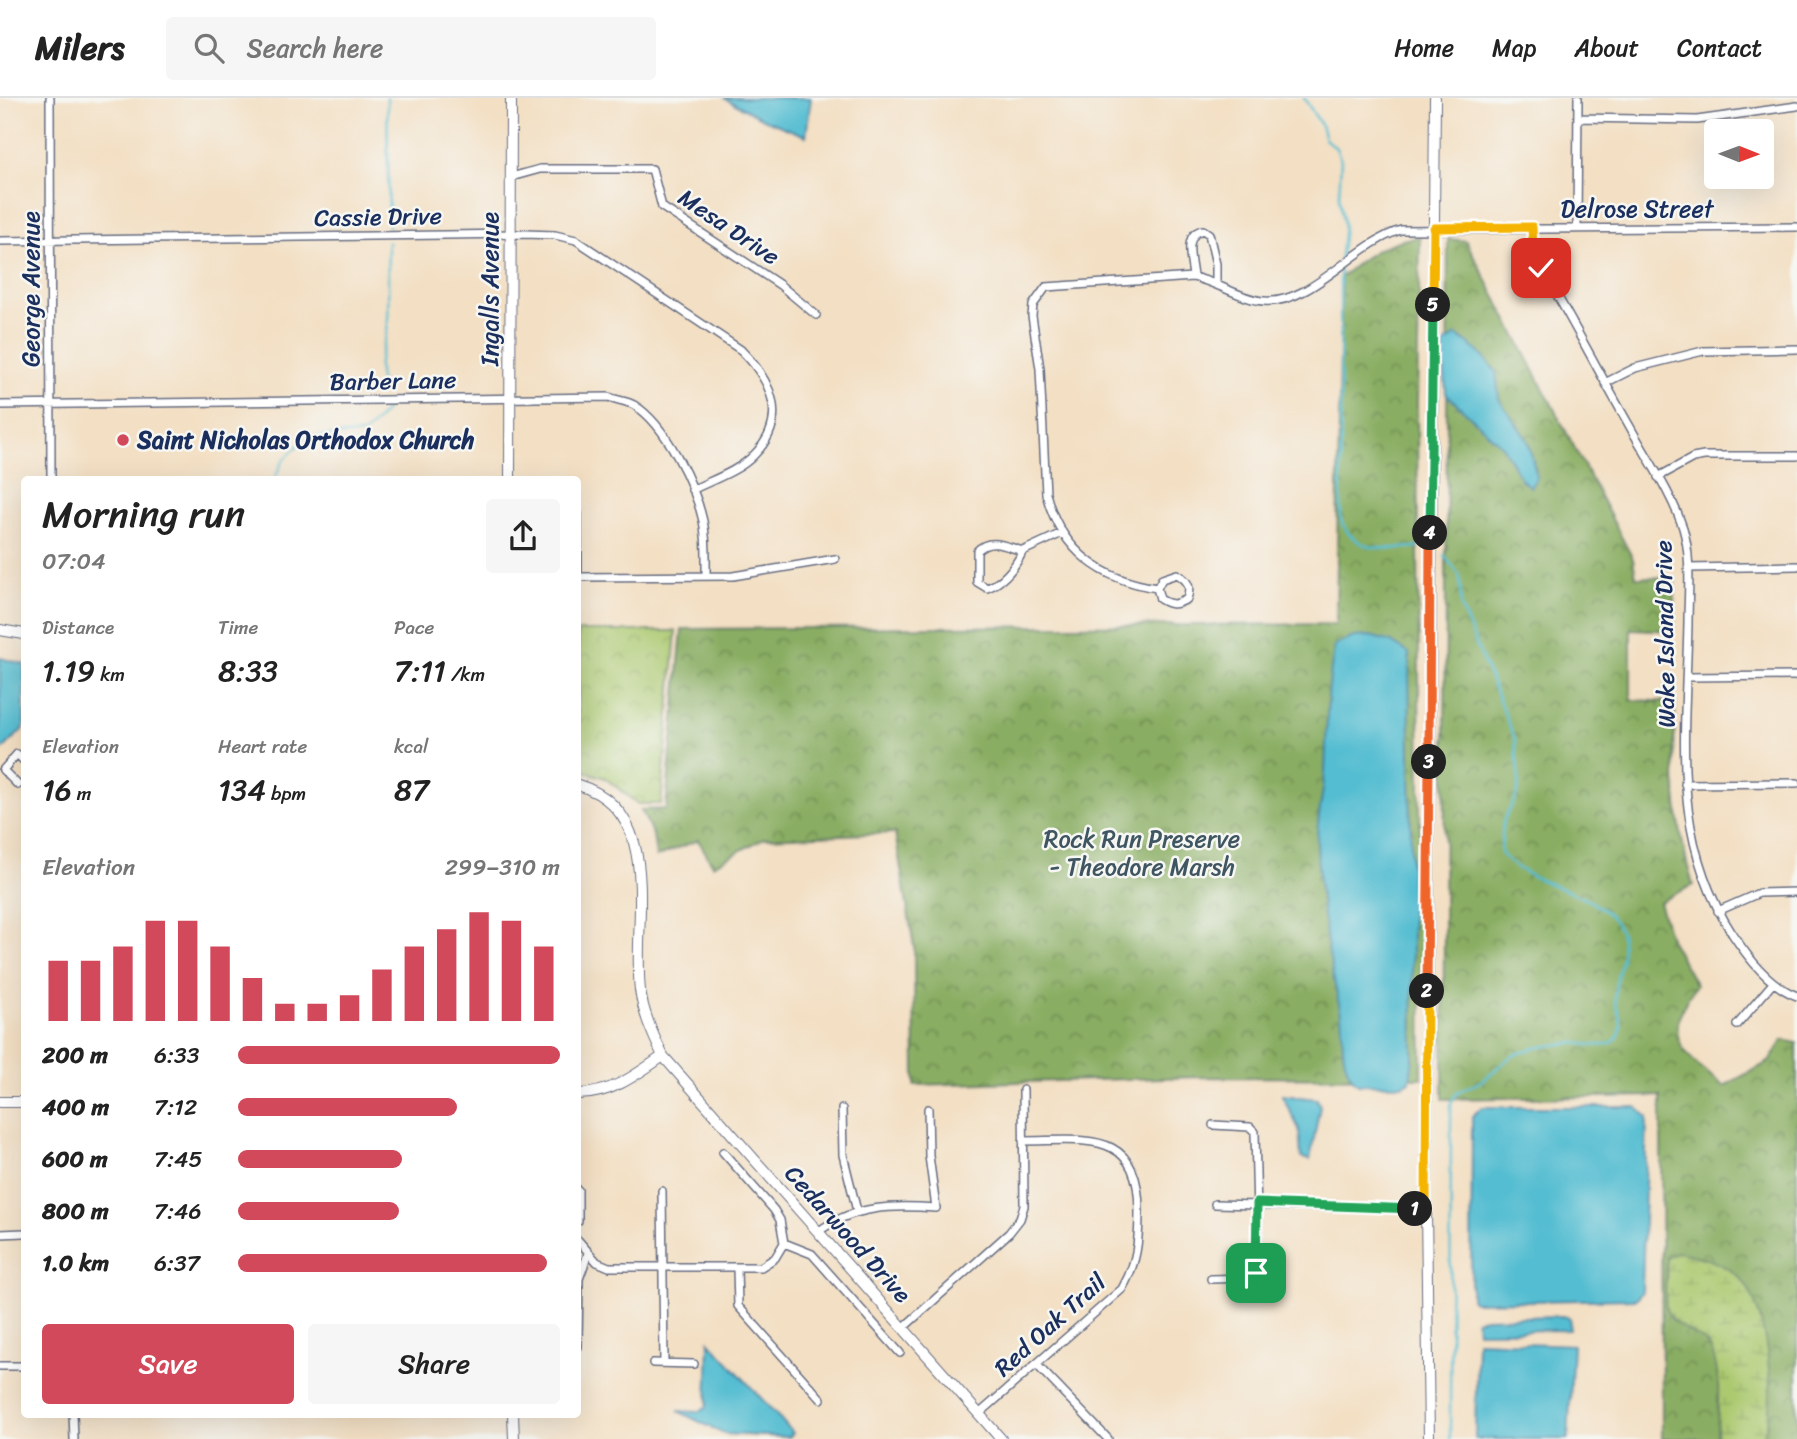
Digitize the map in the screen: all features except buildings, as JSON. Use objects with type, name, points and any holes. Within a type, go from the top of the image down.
[{"type":"street","name":"George Avenue","points":[[50,98],[51,476]]},
{"type":"street","name":"Ingalls Avenue","points":[[510,476],[511,98]]},
{"type":"street","points":[[1429,1439],[1426,1209],[1435,98]]},
{"type":"street","points":[[1577,228],[1578,98]]},
{"type":"street","points":[[1578,118],[1697,120],[1797,106]]},
{"type":"street","name":"Mesa Drive","points":[[511,177],[540,169],[652,169],[662,207],[780,285],[816,315]]},
{"type":"street","name":"Wake Island Drive","points":[[1532,227],[1533,247],[1541,268],[1658,477],[1683,528],[1688,568],[1685,784],[1688,821],[1695,855],[1718,911],[1753,961],[1773,983],[1797,996]]},
{"type":"street","name":"Delrose Street","points":[[1062,533],[1046,495],[1040,369],[1032,305],[1038,294],[1056,284],[1193,278],[1216,282],[1265,302],[1285,299],[1306,290],[1382,236],[1434,228],[1797,227]]},
{"type":"street","points":[[1193,278],[1190,240],[1195,232],[1203,230],[1209,234],[1216,264],[1216,282]]},
{"type":"street","name":"Cassie Drive","points":[[0,241],[511,234],[555,235],[576,240],[741,350],[762,371],[772,393],[774,412],[764,442],[754,456],[738,467],[692,490]]},
{"type":"street","points":[[1605,383],[1644,365],[1703,352],[1797,349]]},
{"type":"street","name":"Barber Lane","points":[[0,405],[608,397],[632,404],[653,419],[692,490],[703,520],[706,576]]},
{"type":"street","points":[[1658,477],[1693,458],[1704,456],[1797,456]]},
{"type":"street","points":[[1023,551],[1015,567],[995,585],[987,588],[977,582],[977,551],[984,544],[1023,551],[1062,533],[1077,553],[1095,568],[1118,579],[1157,588]]},
{"type":"street","points":[[581,577],[733,576],[835,559]]},
{"type":"street","points":[[1688,568],[1797,566]]},
{"type":"street","points":[[1177,574],[1186,579],[1190,589],[1187,599],[1177,605],[1160,599],[1157,588],[1163,579],[1177,574]]},
{"type":"street","points":[[0,630],[21,634]]},
{"type":"street","points":[[1687,677],[1797,676]]},
{"type":"street","points":[[18,785],[3,770],[17,754],[21,758]]},
{"type":"street","points":[[1685,784],[1797,783]]},
{"type":"street","name":"Cedarwood Drive","points":[[581,786],[605,797],[623,816],[634,837],[638,859],[640,990],[649,1027],[663,1056],[1001,1439]]},
{"type":"street","points":[[1718,911],[1759,893],[1797,892]]},
{"type":"street","points":[[1737,1024],[1773,983]]},
{"type":"street","points":[[581,1093],[617,1087],[663,1056]]},
{"type":"street","points":[[903,1328],[1009,1234],[1020,1219],[1024,1206],[1023,1090]]},
{"type":"street","points":[[0,1102],[21,1102]]},
{"type":"street","points":[[842,1109],[843,1155],[858,1212]]},
{"type":"street","points":[[818,1232],[837,1217],[858,1212],[904,1206],[936,1208],[929,1156],[928,1109]]},
{"type":"street","points":[[1211,1279],[1252,1278],[1256,1273],[1257,1203],[1255,1132],[1250,1127],[1213,1125]]},
{"type":"street","name":"Red Oak Trail","points":[[979,1414],[1122,1289],[1130,1275],[1139,1247],[1139,1184],[1128,1161],[1106,1145],[1092,1142],[1023,1141]]},
{"type":"street","points":[[581,1245],[589,1254],[609,1267],[761,1267],[775,1258],[784,1243],[780,1220],[723,1152]]},
{"type":"street","points":[[662,1191],[664,1363]]},
{"type":"street","points":[[1215,1204],[1426,1209]]},
{"type":"street","points":[[0,1234],[21,1233]]},
{"type":"street","points":[[784,1243],[812,1254],[900,1353]]},
{"type":"street","points":[[581,1274],[589,1254]]},
{"type":"street","points":[[737,1268],[738,1306],[821,1399]]},
{"type":"street","points":[[653,1363],[694,1364]]},
{"type":"street","points":[[1036,1364],[1108,1439]]},
{"type":"street","points":[[0,1366],[21,1366]]},
{"type":"street","points":[[74,1418],[74,1439]]},
{"type":"street","points":[[513,1418],[514,1439]]},
{"type":"green space","name":"Rock Run Preserve - Theodore Marsh","points":[[1420,237],[1417,404],[1422,1078],[1200,1077],[915,1085],[914,947],[895,833],[764,838],[713,865],[698,840],[656,857],[653,835],[641,810],[666,809],[682,629],[1336,624],[1341,277],[1377,250],[1397,241]]},
{"type":"green space","points":[[1448,239],[1466,241],[1633,559],[1636,577],[1675,578],[1674,631],[1631,629],[1631,700],[1675,702],[1674,749],[1678,817],[1693,885],[1659,902],[1671,941],[1696,985],[1685,1003],[1677,1031],[1686,1053],[1724,1086],[1769,1062],[1783,1040],[1797,1043],[1797,1439],[1662,1439],[1661,1096],[1443,1099]]},
{"type":"green space","points":[[581,631],[676,631],[661,804],[638,804],[605,778],[581,770]]},
{"type":"green space","points":[[1677,1252],[1703,1258],[1727,1268],[1741,1279],[1750,1292],[1758,1310],[1768,1356],[1770,1404],[1762,1439],[1717,1439],[1718,1383],[1712,1352],[1702,1340],[1674,1321],[1666,1308],[1667,1258]]},
{"type":"water","points":[[724,98],[811,98],[806,136],[763,119]]},
{"type":"water","points":[[1456,335],[1478,351],[1496,371],[1499,399],[1528,441],[1537,478],[1530,487],[1521,479],[1503,447],[1446,394],[1443,345]]},
{"type":"water","points":[[1370,636],[1391,642],[1409,653],[1413,1057],[1410,1081],[1403,1085],[1358,1084],[1347,1068],[1319,883],[1317,832],[1325,772],[1328,693],[1335,645],[1354,637]]},
{"type":"water","points":[[0,658],[21,663],[21,731],[0,752]]},
{"type":"water","points":[[1282,1095],[1317,1099],[1320,1106],[1310,1160],[1301,1158],[1299,1129]]},
{"type":"water","points":[[1482,1107],[1637,1107],[1647,1117],[1642,1292],[1636,1299],[1474,1302],[1471,1299],[1472,1116]]},
{"type":"water","points":[[1485,1318],[1570,1318],[1569,1330],[1477,1331],[1476,1320]]},
{"type":"water","points":[[709,1341],[793,1433],[789,1437],[724,1434],[678,1411],[698,1412],[707,1406]]},
{"type":"water","points":[[1477,1341],[1573,1345],[1568,1439],[1475,1439]]},
{"type":"waterway","points":[[387,98],[389,227]]},
{"type":"waterway","points":[[1304,98],[1321,125],[1325,139],[1336,148],[1341,160],[1339,199],[1344,225],[1340,264]]},
{"type":"waterway","points":[[382,394],[379,366],[388,325],[388,242]]},
{"type":"waterway","points":[[1340,271],[1341,521],[1347,532],[1364,544],[1384,548],[1418,547]]},
{"type":"waterway","points":[[276,476],[283,461],[306,437],[364,434],[386,411],[385,406]]},
{"type":"waterway","points":[[1444,555],[1460,576],[1461,607],[1515,739],[1519,782],[1516,797],[1503,822],[1501,853],[1517,868],[1601,908],[1615,922],[1622,941],[1615,998],[1621,1030],[1615,1040],[1604,1045],[1570,1043],[1522,1052],[1508,1059],[1483,1080],[1461,1091],[1451,1103],[1450,1439]]},
{"type":"place","name":"Saint Nicholas Orthodox Church","points":[[123,440]]},
{"type":"route","points":[[1256,1273],[1257,1203],[1426,1209],[1434,228],[1532,227],[1533,247],[1541,268]]}]
